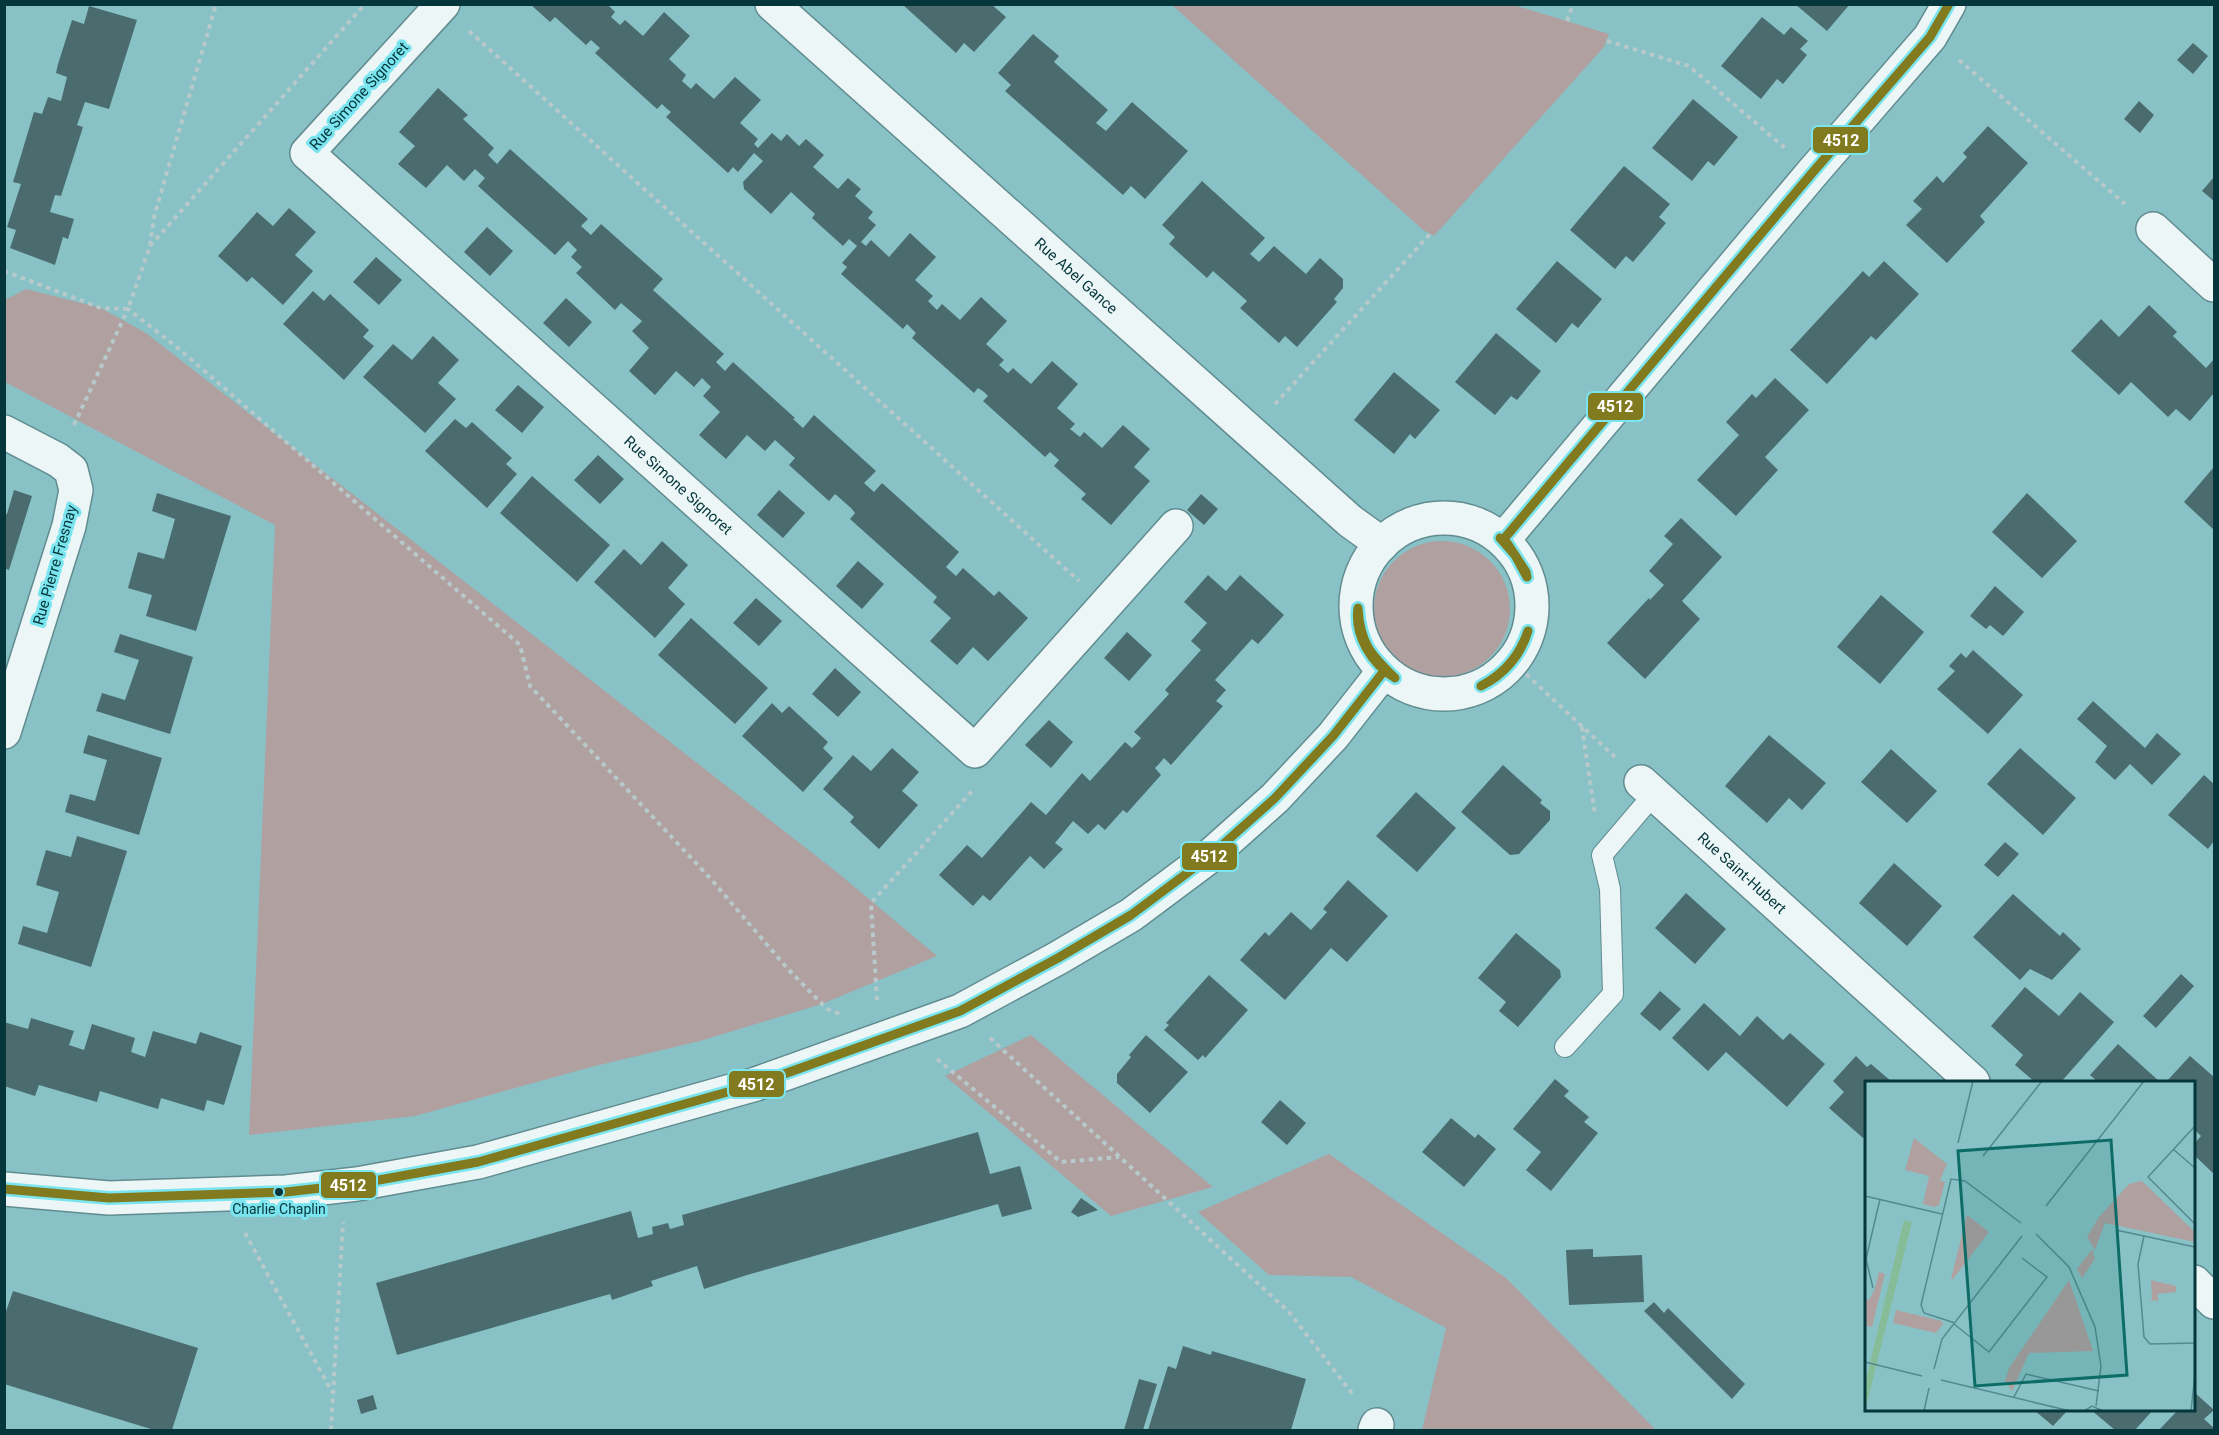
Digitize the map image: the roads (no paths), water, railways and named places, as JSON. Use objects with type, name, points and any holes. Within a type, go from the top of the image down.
[{"type":"street","name":"Rue Abel Gance","points":[[772,4],[1350,521],[1382,544]]},
{"type":"street","points":[[1503,540],[1813,172],[1930,37],[1949,4]]},
{"type":"street","name":"Rue Simone Signoret","points":[[442,5],[307,153],[975,751],[1176,526]]},
{"type":"street","points":[[2152,229],[2214,285]]},
{"type":"street","name":"Rue Pierre Fresnay","points":[[4,432],[58,460],[71,470],[76,490],[69,526],[4,732]]},
{"type":"street","points":[[1455,518],[1481,526],[1503,540],[1520,561],[1530,586],[1532,612],[1526,639],[1513,662],[1491,681],[1465,693],[1436,695],[1408,687],[1384,671],[1366,649],[1357,622],[1356,594],[1365,567],[1382,544],[1403,528],[1428,519],[1455,518]]},
{"type":"street","points":[[4,1189],[109,1198],[286,1192],[346,1185],[478,1162],[756,1084],[960,1011],[1131,915],[1210,856],[1275,798],[1333,736],[1384,671]]},
{"type":"street","name":"Rue Saint-Hubert","points":[[1648,788],[1971,1081]]},
{"type":"street","points":[[2195,1284],[2214,1302]]},
{"type":"lane","points":[[1565,1047],[1614,994],[1610,889],[1602,855],[1648,788]]},
{"type":"place","name":"Charlie Chaplin","points":[[279,1192]]}]
